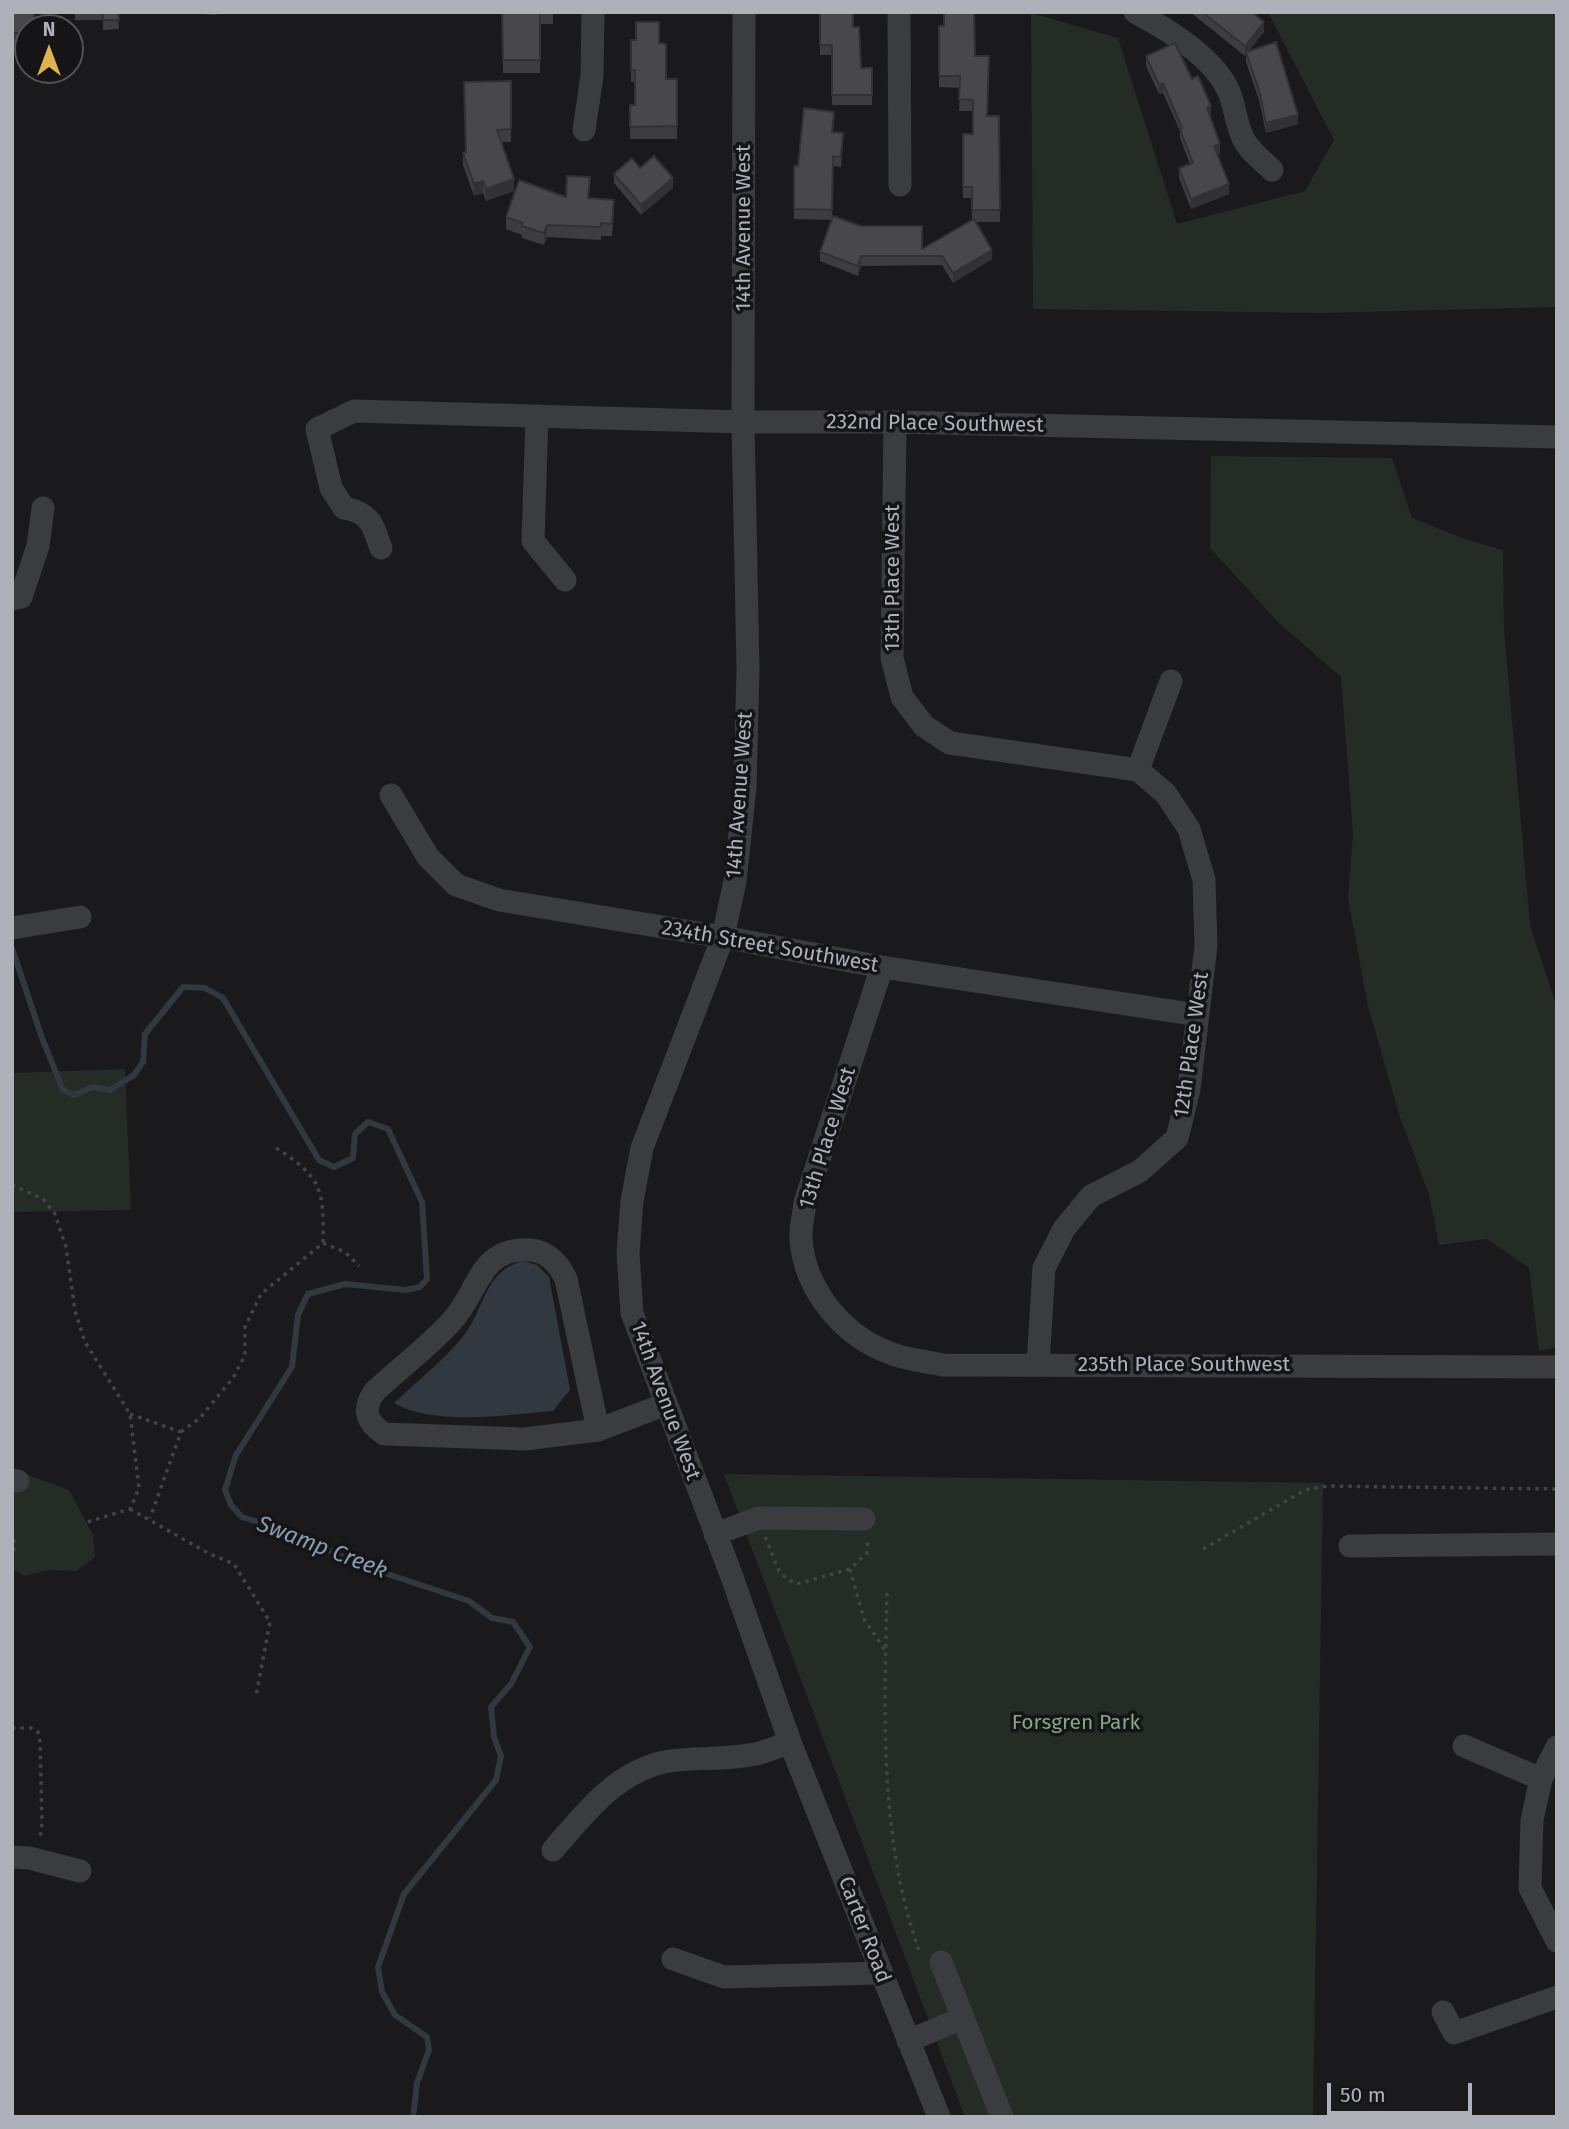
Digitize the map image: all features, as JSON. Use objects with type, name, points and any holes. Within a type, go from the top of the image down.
[{"type":"street","points":[[584,130],[592,76],[593,12]]},
{"type":"street","name":"14th Avenue West","points":[[744,12],[743,422],[748,669],[746,787],[735,881],[723,937],[642,1148],[632,1201],[628,1253],[632,1313],[790,1742]]},
{"type":"street","points":[[899,12],[900,185]]},
{"type":"street","points":[[1135,12],[1187,44],[1214,70],[1228,90],[1244,141],[1272,170]]},
{"type":"street","name":"232nd Place Southwest","points":[[381,548],[370,520],[359,511],[344,508],[331,488],[317,429],[354,411],[743,422],[895,422],[1557,437]]},
{"type":"street","points":[[537,416],[533,541],[565,580]]},
{"type":"street","name":"13th Place West","points":[[895,422],[892,658],[902,696],[924,726],[950,743],[1138,770]]},
{"type":"street","points":[[12,599],[21,597],[38,546],[43,508]]},
{"type":"street","points":[[1138,770],[1171,681]]},
{"type":"street","name":"12th Place West","points":[[1038,1365],[1044,1268],[1064,1229],[1091,1196],[1140,1171],[1177,1138],[1189,1089],[1206,946],[1205,880],[1189,830],[1166,794],[1138,770]]},
{"type":"street","name":"234th Street Southwest","points":[[391,794],[428,857],[456,886],[499,900],[723,937],[881,967],[1198,1015]]},
{"type":"street","points":[[12,928],[80,918]]},
{"type":"street","name":"13th Place West","points":[[827,1309],[811,1278],[800,1239],[805,1202],[881,967]]},
{"type":"street","points":[[598,1430],[566,1279],[560,1267],[549,1257],[534,1250],[516,1250],[499,1256],[484,1268],[453,1320],[375,1391],[367,1402],[368,1416],[373,1427],[384,1434],[525,1439],[598,1430],[666,1404]]},
{"type":"street","name":"235th Place Southwest","points":[[827,1309],[858,1335],[890,1353],[943,1365],[1557,1367]]},
{"type":"street","points":[[715,1534],[759,1518],[864,1519]]},
{"type":"street","points":[[1350,1546],[1557,1544]]},
{"type":"street","points":[[553,1850],[590,1807],[618,1782],[643,1769],[665,1762],[759,1754],[790,1742]]},
{"type":"street","name":"Carter Road","points":[[790,1742],[939,2117]]},
{"type":"street","points":[[1464,1746],[1541,1779]]},
{"type":"street","points":[[1557,1747],[1541,1779],[1532,1820],[1530,1888],[1557,1941]]},
{"type":"street","points":[[12,1857],[29,1858],[80,1871]]},
{"type":"street","points":[[673,1959],[724,1977],[881,1973]]},
{"type":"street","points":[[941,1962],[1002,2117]]},
{"type":"street","points":[[1443,2012],[1454,2034],[1557,1997]]},
{"type":"street","points":[[908,2041],[964,2018]]},
{"type":"path","points":[[150,1518],[181,1432],[200,1418],[233,1378],[245,1355],[245,1327],[261,1294],[323,1243],[324,1218],[319,1185],[294,1160],[275,1148]]},
{"type":"path","points":[[12,1185],[43,1199],[55,1214],[65,1247],[75,1311],[85,1342],[130,1415],[139,1488],[130,1509]]},
{"type":"path","points":[[323,1243],[345,1252],[359,1266]]},
{"type":"path","points":[[130,1415],[181,1432]]},
{"type":"path","points":[[1203,1549],[1305,1490],[1327,1486],[1557,1489]]},
{"type":"path","points":[[85,1523],[130,1509],[208,1553],[234,1564],[270,1622],[256,1696]]},
{"type":"path","points":[[759,1518],[771,1555],[787,1580],[797,1584],[850,1569],[867,1553],[869,1540],[864,1519]]},
{"type":"path","points":[[12,1531],[15,1547],[12,1555]]},
{"type":"path","points":[[850,1569],[864,1619],[886,1651]]},
{"type":"path","points":[[887,1593],[884,1719],[887,1780],[900,1884],[919,1951],[941,1962]]},
{"type":"path","points":[[12,1728],[31,1728],[38,1732],[42,1823],[40,1838]]},
{"type":"green space","points":[[1268,12],[1557,12],[1557,307],[1322,313],[1033,309],[1031,13],[1118,38],[1177,224],[1305,191],[1334,140]]},
{"type":"green space","points":[[1211,456],[1392,458],[1412,518],[1465,539],[1503,550],[1504,629],[1530,925],[1557,1008],[1557,1347],[1539,1351],[1529,1268],[1487,1239],[1439,1245],[1429,1195],[1399,1114],[1368,1006],[1348,899],[1353,834],[1341,677],[1278,622],[1210,548]]},
{"type":"green space","points":[[125,1069],[131,1210],[12,1212],[12,1073]]},
{"type":"green space","points":[[12,1469],[69,1490],[93,1535],[95,1557],[76,1571],[48,1570],[25,1576],[12,1569]]},
{"type":"green space","name":"Forsgren Park","points":[[724,1474],[1323,1483],[1313,2117],[965,2117]]},
{"type":"shaded area","points":[[523,1261],[537,1265],[549,1277],[570,1390],[553,1411],[449,1417],[429,1415],[394,1403],[461,1339],[492,1283],[500,1274]]},
{"type":"building","points":[[12,12],[34,12],[14,14],[12,33]]},
{"type":"building","points":[[103,12],[118,12],[119,20],[103,20]]},
{"type":"building","points":[[502,12],[540,12],[540,60],[503,60]]},
{"type":"building","points":[[820,12],[853,12],[853,27],[859,27],[861,68],[872,68],[872,95],[832,95],[832,45],[820,45]]},
{"type":"building","points":[[944,12],[974,12],[975,56],[989,56],[987,116],[999,116],[1000,210],[972,210],[972,187],[963,187],[963,134],[973,134],[973,100],[959,99],[960,76],[939,76],[939,26],[944,26]]},
{"type":"building","points":[[1202,12],[1252,12],[1264,22],[1245,46]]},
{"type":"building","points":[[636,22],[659,22],[659,43],[666,44],[666,79],[677,79],[677,126],[630,127],[630,105],[635,105],[635,70],[631,70],[631,40],[636,40]]},
{"type":"building","points":[[1276,42],[1298,115],[1266,123],[1259,90],[1246,52]]},
{"type":"building","points":[[1175,43],[1192,79],[1198,76],[1211,106],[1207,108],[1220,144],[1214,146],[1229,184],[1191,199],[1179,168],[1193,163],[1180,129],[1182,128],[1163,83],[1159,85],[1146,56]]},
{"type":"building","points":[[511,81],[511,129],[497,130],[514,179],[486,189],[483,181],[474,184],[463,153],[466,152],[464,82]]},
{"type":"building","points":[[804,108],[834,112],[832,132],[843,133],[841,157],[833,156],[832,210],[794,209],[794,166],[798,166]]},
{"type":"building","points":[[654,156],[673,178],[641,205],[614,174],[632,158],[640,168]]},
{"type":"building","points":[[567,176],[590,177],[588,198],[614,200],[612,224],[601,223],[601,227],[547,225],[544,233],[506,217],[519,180],[566,197]]},
{"type":"building","points":[[833,216],[861,226],[922,226],[922,249],[974,219],[992,250],[953,273],[942,256],[861,256],[858,266],[820,252]]},
{"type":"waterway","name":"Swamp Creek","points":[[12,948],[42,1038],[63,1090],[74,1095],[93,1087],[110,1090],[134,1075],[143,1062],[145,1034],[183,987],[205,988],[223,998],[319,1160],[334,1167],[353,1158],[355,1134],[368,1122],[388,1129],[422,1202],[427,1279],[420,1287],[406,1290],[345,1284],[308,1294],[298,1315],[292,1367],[236,1455],[225,1490],[231,1505],[242,1517],[284,1530],[363,1566],[469,1601],[492,1618],[513,1622],[530,1647],[511,1684],[491,1707],[494,1737],[501,1756],[496,1780],[404,1894],[378,1967],[382,1992],[395,2015],[427,2037],[429,2050],[417,2083],[413,2117]]}]
